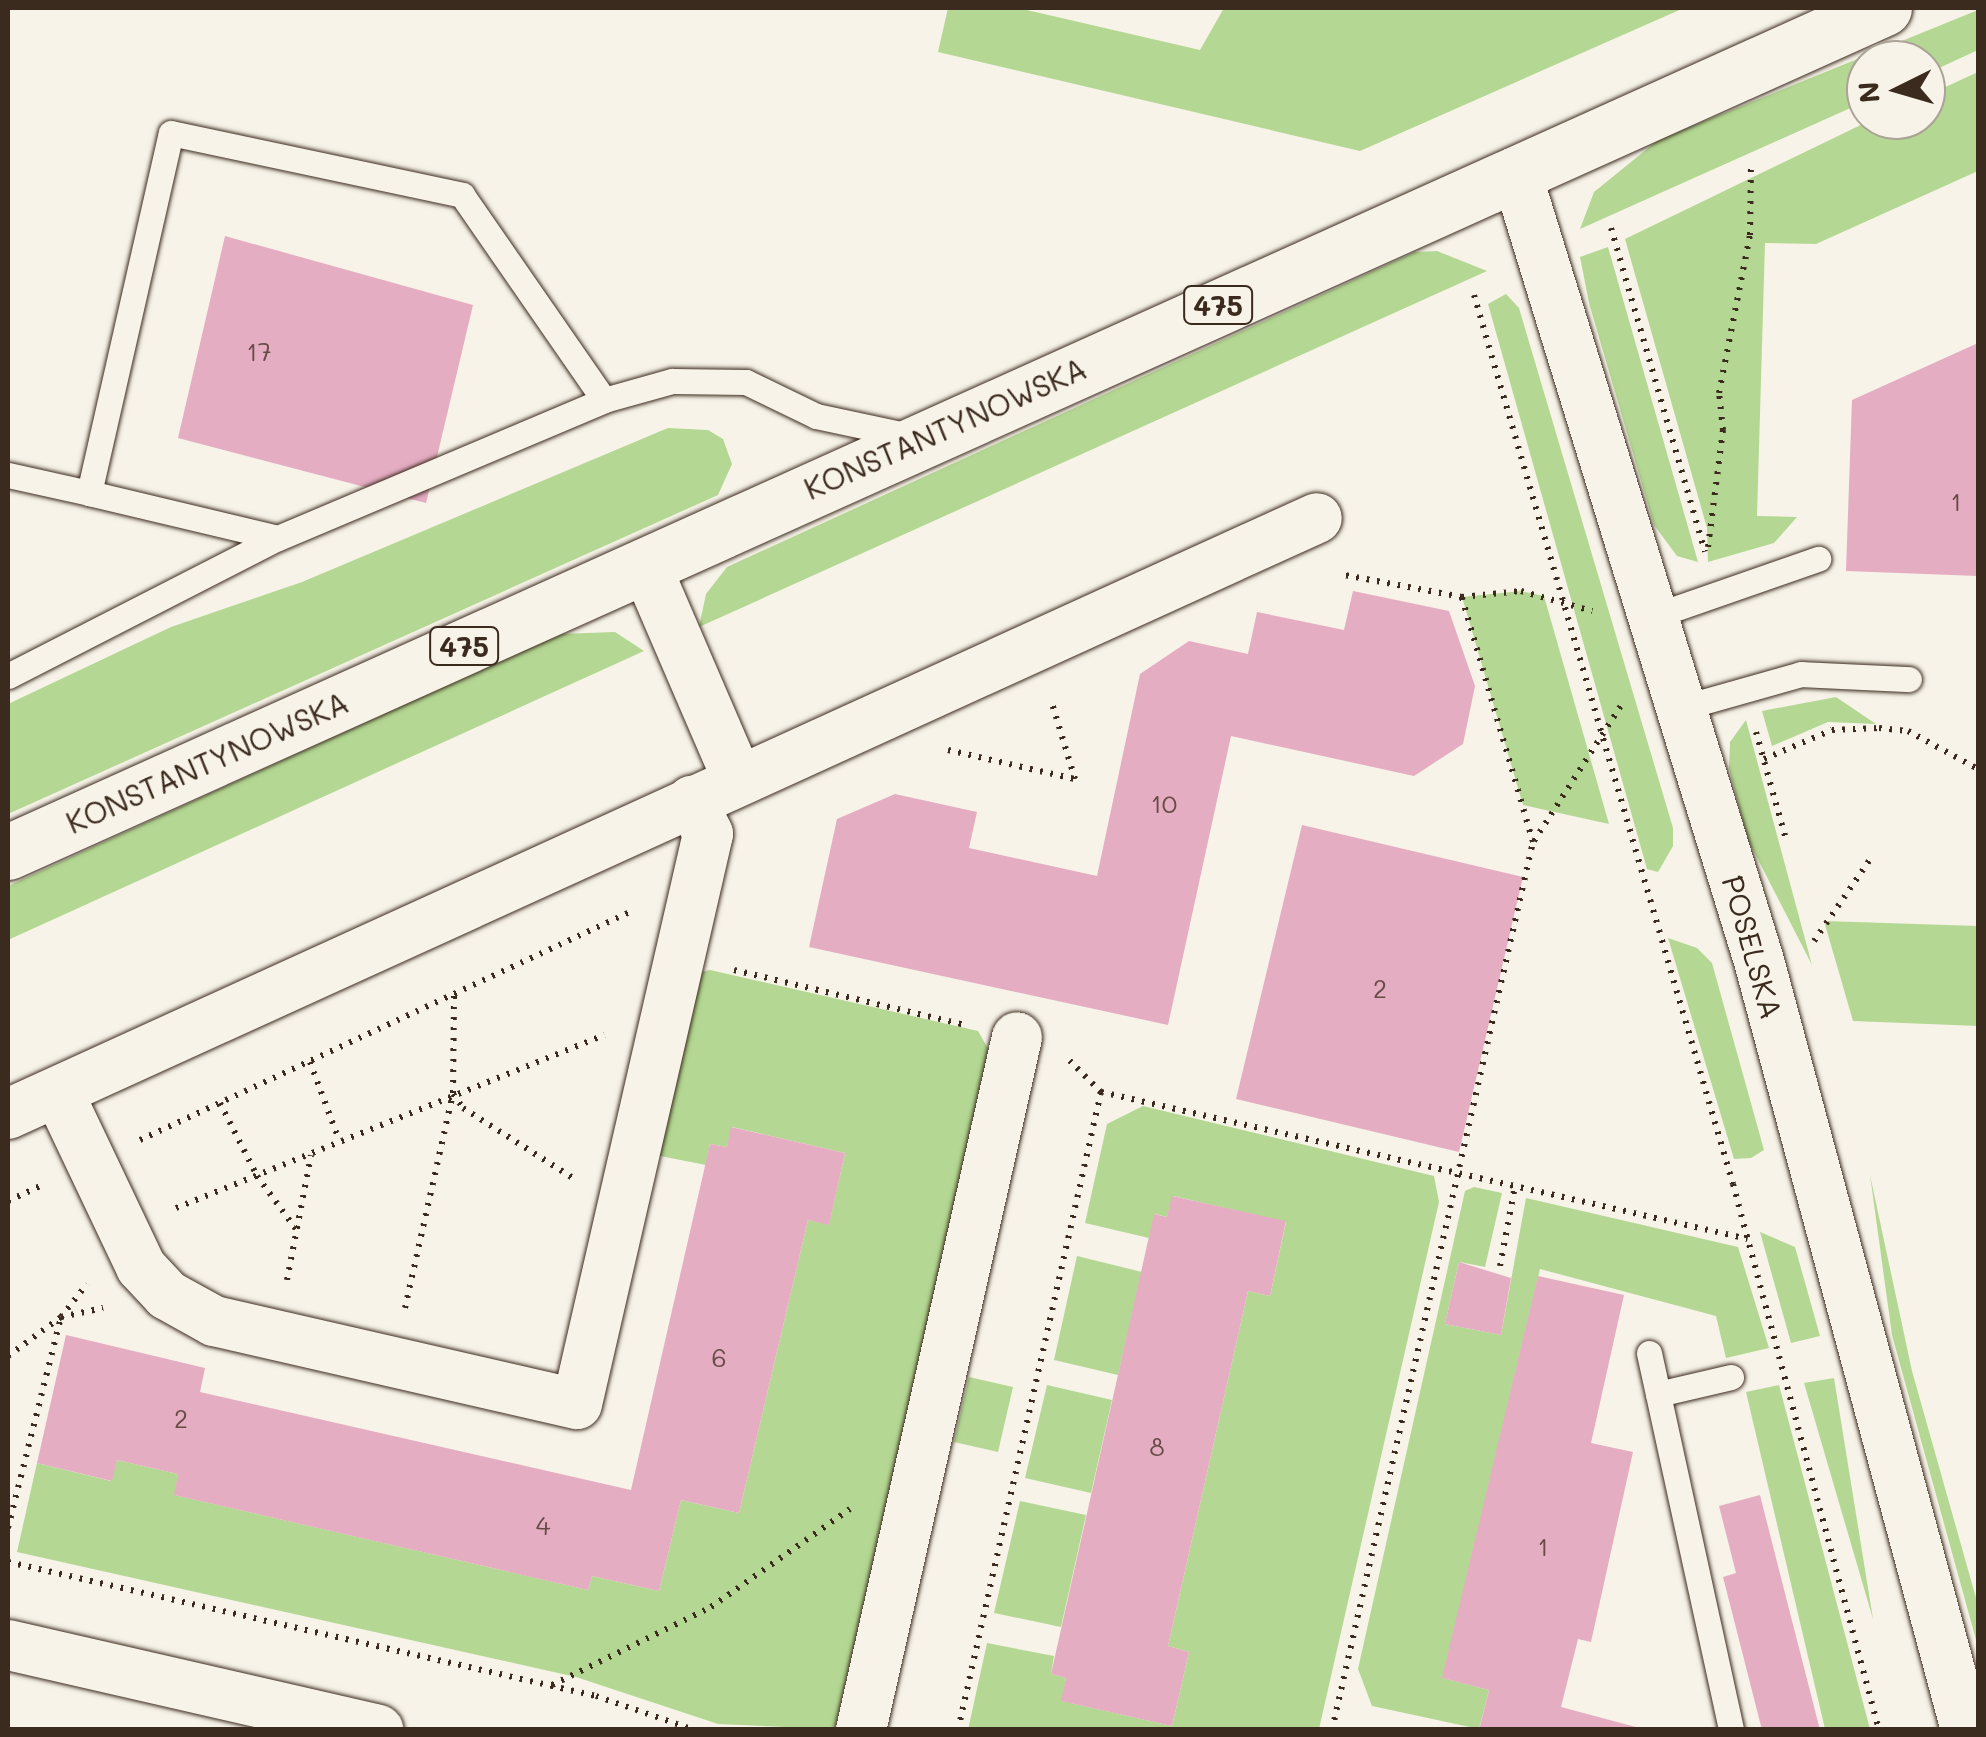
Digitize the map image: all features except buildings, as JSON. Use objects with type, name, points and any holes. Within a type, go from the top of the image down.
[{"type":"main road","name":"KONSTANTYNOWSKA","points":[[8,852],[920,438],[1884,8]]},
{"type":"street","name":"POSELSKA","points":[[1516,172],[1632,617],[1681,708],[1759,961],[1966,1730]]},
{"type":"street","points":[[8,1114],[1317,518]]},
{"type":"street","points":[[645,564],[738,780]]},
{"type":"street","points":[[58,1092],[140,1267],[167,1295],[214,1321],[577,1404],[708,834],[692,801]]},
{"type":"street","points":[[861,1730],[1016,1037]]},
{"type":"street","points":[[8,1645],[352,1727]]},
{"type":"lane","points":[[90,493],[171,133],[462,194],[604,400]]},
{"type":"lane","points":[[8,676],[278,538],[604,400],[672,381],[746,382],[816,416],[920,438]]},
{"type":"lane","points":[[8,475],[278,538]]},
{"type":"lane","points":[[1632,617],[1818,560]]},
{"type":"lane","points":[[1681,708],[1801,674],[1909,678]]},
{"type":"lane","points":[[1649,1352],[1731,1730]]},
{"type":"lane","points":[[1658,1394],[1731,1377]]},
{"type":"path","points":[[1708,562],[1706,528],[1723,430],[1718,393],[1750,235],[1751,163]]},
{"type":"path","points":[[1474,295],[1748,1239],[1879,1730]]},
{"type":"path","points":[[1331,572],[1462,597],[1522,590],[1632,617]]},
{"type":"path","points":[[1462,597],[1533,842]]},
{"type":"path","points":[[1332,1730],[1533,842],[1632,690]]},
{"type":"path","points":[[927,746],[1075,778],[1049,695]]},
{"type":"path","points":[[1764,760],[1832,730],[1880,728],[1908,731],[1978,769]]},
{"type":"path","points":[[1814,940],[1871,858]]},
{"type":"path","points":[[8,1201],[696,882]]},
{"type":"path","points":[[393,1362],[453,1093],[454,994]]},
{"type":"path","points":[[123,1229],[453,1093],[666,1011]]},
{"type":"path","points":[[310,1061],[339,1140]]},
{"type":"path","points":[[1101,1092],[1748,1239]]},
{"type":"path","points":[[453,1093],[463,1108],[620,1209]]},
{"type":"path","points":[[220,1103],[257,1176],[297,1230]]},
{"type":"path","points":[[277,1334],[311,1154]]},
{"type":"path","points":[[1500,1266],[1516,1186]]},
{"type":"path","points":[[8,1356],[61,1317],[167,1295]]},
{"type":"path","points":[[8,1528],[61,1317]]},
{"type":"path","points":[[551,1686],[711,1608],[858,1504]]},
{"type":"path","points":[[8,1562],[551,1686],[694,1730]]},
{"type":"green space","points":[[948,8],[1018,8],[1200,50],[1224,8],[1684,8],[1360,151],[938,52]]},
{"type":"green space","points":[[1978,10],[1978,50],[1946,65],[1946,40],[1904,40]]},
{"type":"green space","points":[[1846,64],[1846,110],[1580,229],[1594,192],[1658,140]]},
{"type":"green space","points":[[1978,72],[1978,171],[1816,244],[1765,243],[1757,516],[1797,517],[1774,543],[1708,562],[1707,528],[1625,239],[1846,132],[1846,140],[1946,140],[1946,87]]},
{"type":"green space","points":[[1608,247],[1698,562],[1677,556],[1654,525],[1589,303],[1580,257]]},
{"type":"green space","points":[[1437,251],[1487,271],[699,627],[706,594],[727,567],[1415,252]]},
{"type":"green space","points":[[1506,294],[1519,308],[1673,828],[1673,846],[1658,872],[1647,869],[1488,304]]},
{"type":"green space","points":[[668,428],[708,430],[723,439],[732,464],[718,495],[8,814],[8,704],[171,627],[302,582]]},
{"type":"green space","points":[[1521,591],[1544,596],[1609,824],[1523,805],[1462,597]]},
{"type":"green space","points":[[615,632],[644,651],[8,940],[8,886],[558,634]]},
{"type":"green space","points":[[1836,697],[1876,724],[1828,722],[1772,746],[1762,711]]},
{"type":"green space","points":[[1746,720],[1812,965],[1748,840],[1729,768],[1730,742]]},
{"type":"green space","points":[[1824,921],[1978,926],[1978,1026],[1853,1021]]},
{"type":"green space","points":[[1668,938],[1697,948],[1712,963],[1764,1150],[1751,1158],[1734,1159]]},
{"type":"green space","points":[[710,970],[978,1031],[990,1052],[835,1729],[718,1724],[576,1677],[17,1552],[37,1463],[111,1481],[117,1460],[178,1474],[175,1495],[588,1590],[592,1576],[659,1591],[681,1500],[739,1513],[808,1220],[829,1224],[845,1153],[732,1127],[727,1147],[710,1144],[706,1165],[650,1154],[687,975]]},
{"type":"green space","points":[[1143,1106],[1434,1176],[1439,1202],[1319,1729],[968,1730],[987,1643],[1054,1656],[1051,1674],[1066,1678],[1062,1701],[1172,1726],[1189,1652],[1168,1646],[1248,1291],[1270,1296],[1286,1222],[1173,1196],[1167,1217],[1155,1214],[1149,1238],[1085,1223],[1107,1124]]},
{"type":"green space","points":[[1870,1175],[1912,1371],[1978,1605],[1978,1647],[1892,1335]]},
{"type":"green space","points":[[1474,1187],[1502,1193],[1485,1267],[1459,1262],[1445,1324],[1501,1335],[1526,1198],[1738,1247],[1769,1348],[1726,1358],[1716,1316],[1540,1269],[1443,1678],[1489,1690],[1479,1729],[1372,1706],[1358,1669],[1465,1191]]},
{"type":"green space","points":[[1760,1232],[1795,1247],[1820,1336],[1791,1343]]},
{"type":"green space","points":[[1077,1256],[1142,1272],[1118,1375],[1054,1360]]},
{"type":"green space","points":[[969,1377],[1013,1387],[998,1452],[954,1442]]},
{"type":"green space","points":[[1834,1378],[1873,1619],[1804,1383]]},
{"type":"green space","points":[[1047,1385],[1112,1400],[1091,1493],[1025,1478]]},
{"type":"green space","points":[[1779,1385],[1870,1729],[1825,1729],[1746,1392]]},
{"type":"green space","points":[[1020,1501],[1086,1515],[1061,1627],[994,1613]]}]
